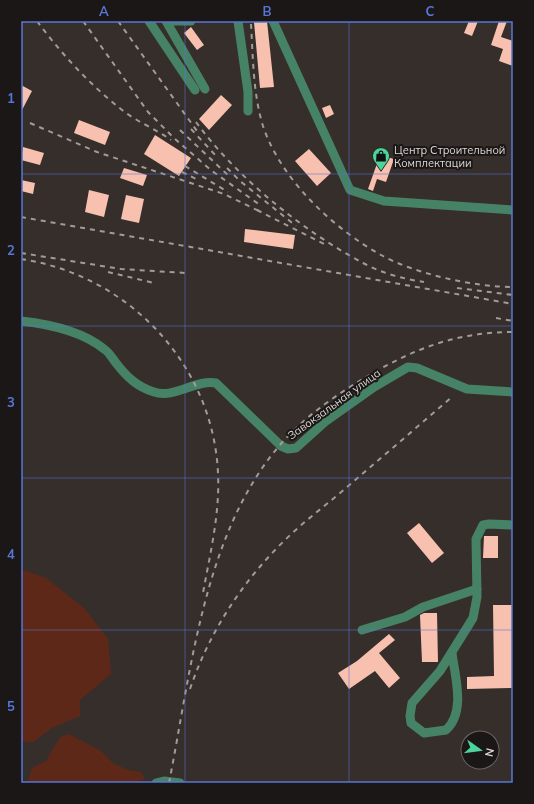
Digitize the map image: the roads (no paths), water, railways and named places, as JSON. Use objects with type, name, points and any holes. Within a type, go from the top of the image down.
[{"type":"street","points":[[149,21],[195,90]]},
{"type":"street","points":[[166,21],[205,89]]},
{"type":"street","points":[[169,21],[191,21]]},
{"type":"street","points":[[238,21],[248,92],[248,111]]},
{"type":"street","points":[[273,21],[350,190],[384,200],[513,210]]},
{"type":"street","name":"Завокзальная улица","points":[[21,321],[38,323],[85,337],[105,349],[127,377],[142,387],[155,393],[172,392],[208,381],[216,383],[280,446],[288,449],[296,448],[326,421],[374,387],[408,367],[418,368],[467,389],[513,392]]},
{"type":"street","points":[[452,653],[458,708],[455,719],[446,730],[424,733],[411,723],[410,716],[412,703],[440,671],[473,618],[477,603],[476,539],[478,533],[483,525],[513,525]]},
{"type":"street","points":[[362,630],[405,617],[423,607],[477,589]]},
{"type":"street","points":[[156,783],[164,781],[180,783]]},
{"type":"railway","points":[[37,21],[68,59],[101,93],[126,113],[171,140]]},
{"type":"railway","points":[[83,21],[148,112],[175,139],[212,171],[260,205]]},
{"type":"railway","points":[[118,21],[197,131]]},
{"type":"railway","points":[[251,24],[255,88],[263,126],[271,146],[282,165],[311,201],[327,217],[345,231],[363,244],[395,262],[428,273],[464,282],[481,285],[513,287]]},
{"type":"railway","points":[[196,122],[212,143],[231,163],[294,219],[340,250],[370,267],[393,275],[424,282]]},
{"type":"railway","points":[[30,123],[97,152],[224,194],[261,212]]},
{"type":"railway","points":[[191,129],[218,158]]},
{"type":"railway","points":[[180,130],[231,178]]},
{"type":"railway","points":[[185,166],[228,192]]},
{"type":"railway","points":[[227,168],[240,181],[296,226]]},
{"type":"railway","points":[[182,172],[196,179]]},
{"type":"railway","points":[[257,210],[328,246]]},
{"type":"railway","points":[[21,217],[513,304]]},
{"type":"railway","points":[[21,253],[121,269],[186,273]]},
{"type":"railway","points":[[21,259],[60,268],[96,284],[129,305],[158,331],[182,362],[200,396],[212,433],[218,473],[216,519],[203,593]]},
{"type":"railway","points":[[108,272],[154,283]]},
{"type":"railway","points":[[457,288],[513,295]]},
{"type":"railway","points":[[496,318],[513,321]]},
{"type":"railway","points":[[169,783],[195,643],[221,549],[240,506],[264,465],[294,430],[311,415],[349,388],[385,366],[420,350],[455,339],[474,335],[513,332]]},
{"type":"railway","points":[[190,689],[207,648],[228,610],[240,592],[268,557],[299,527],[452,397]]},
{"type":"place","name":"Центр Строительной Комплектации","points":[[381,171]]}]
